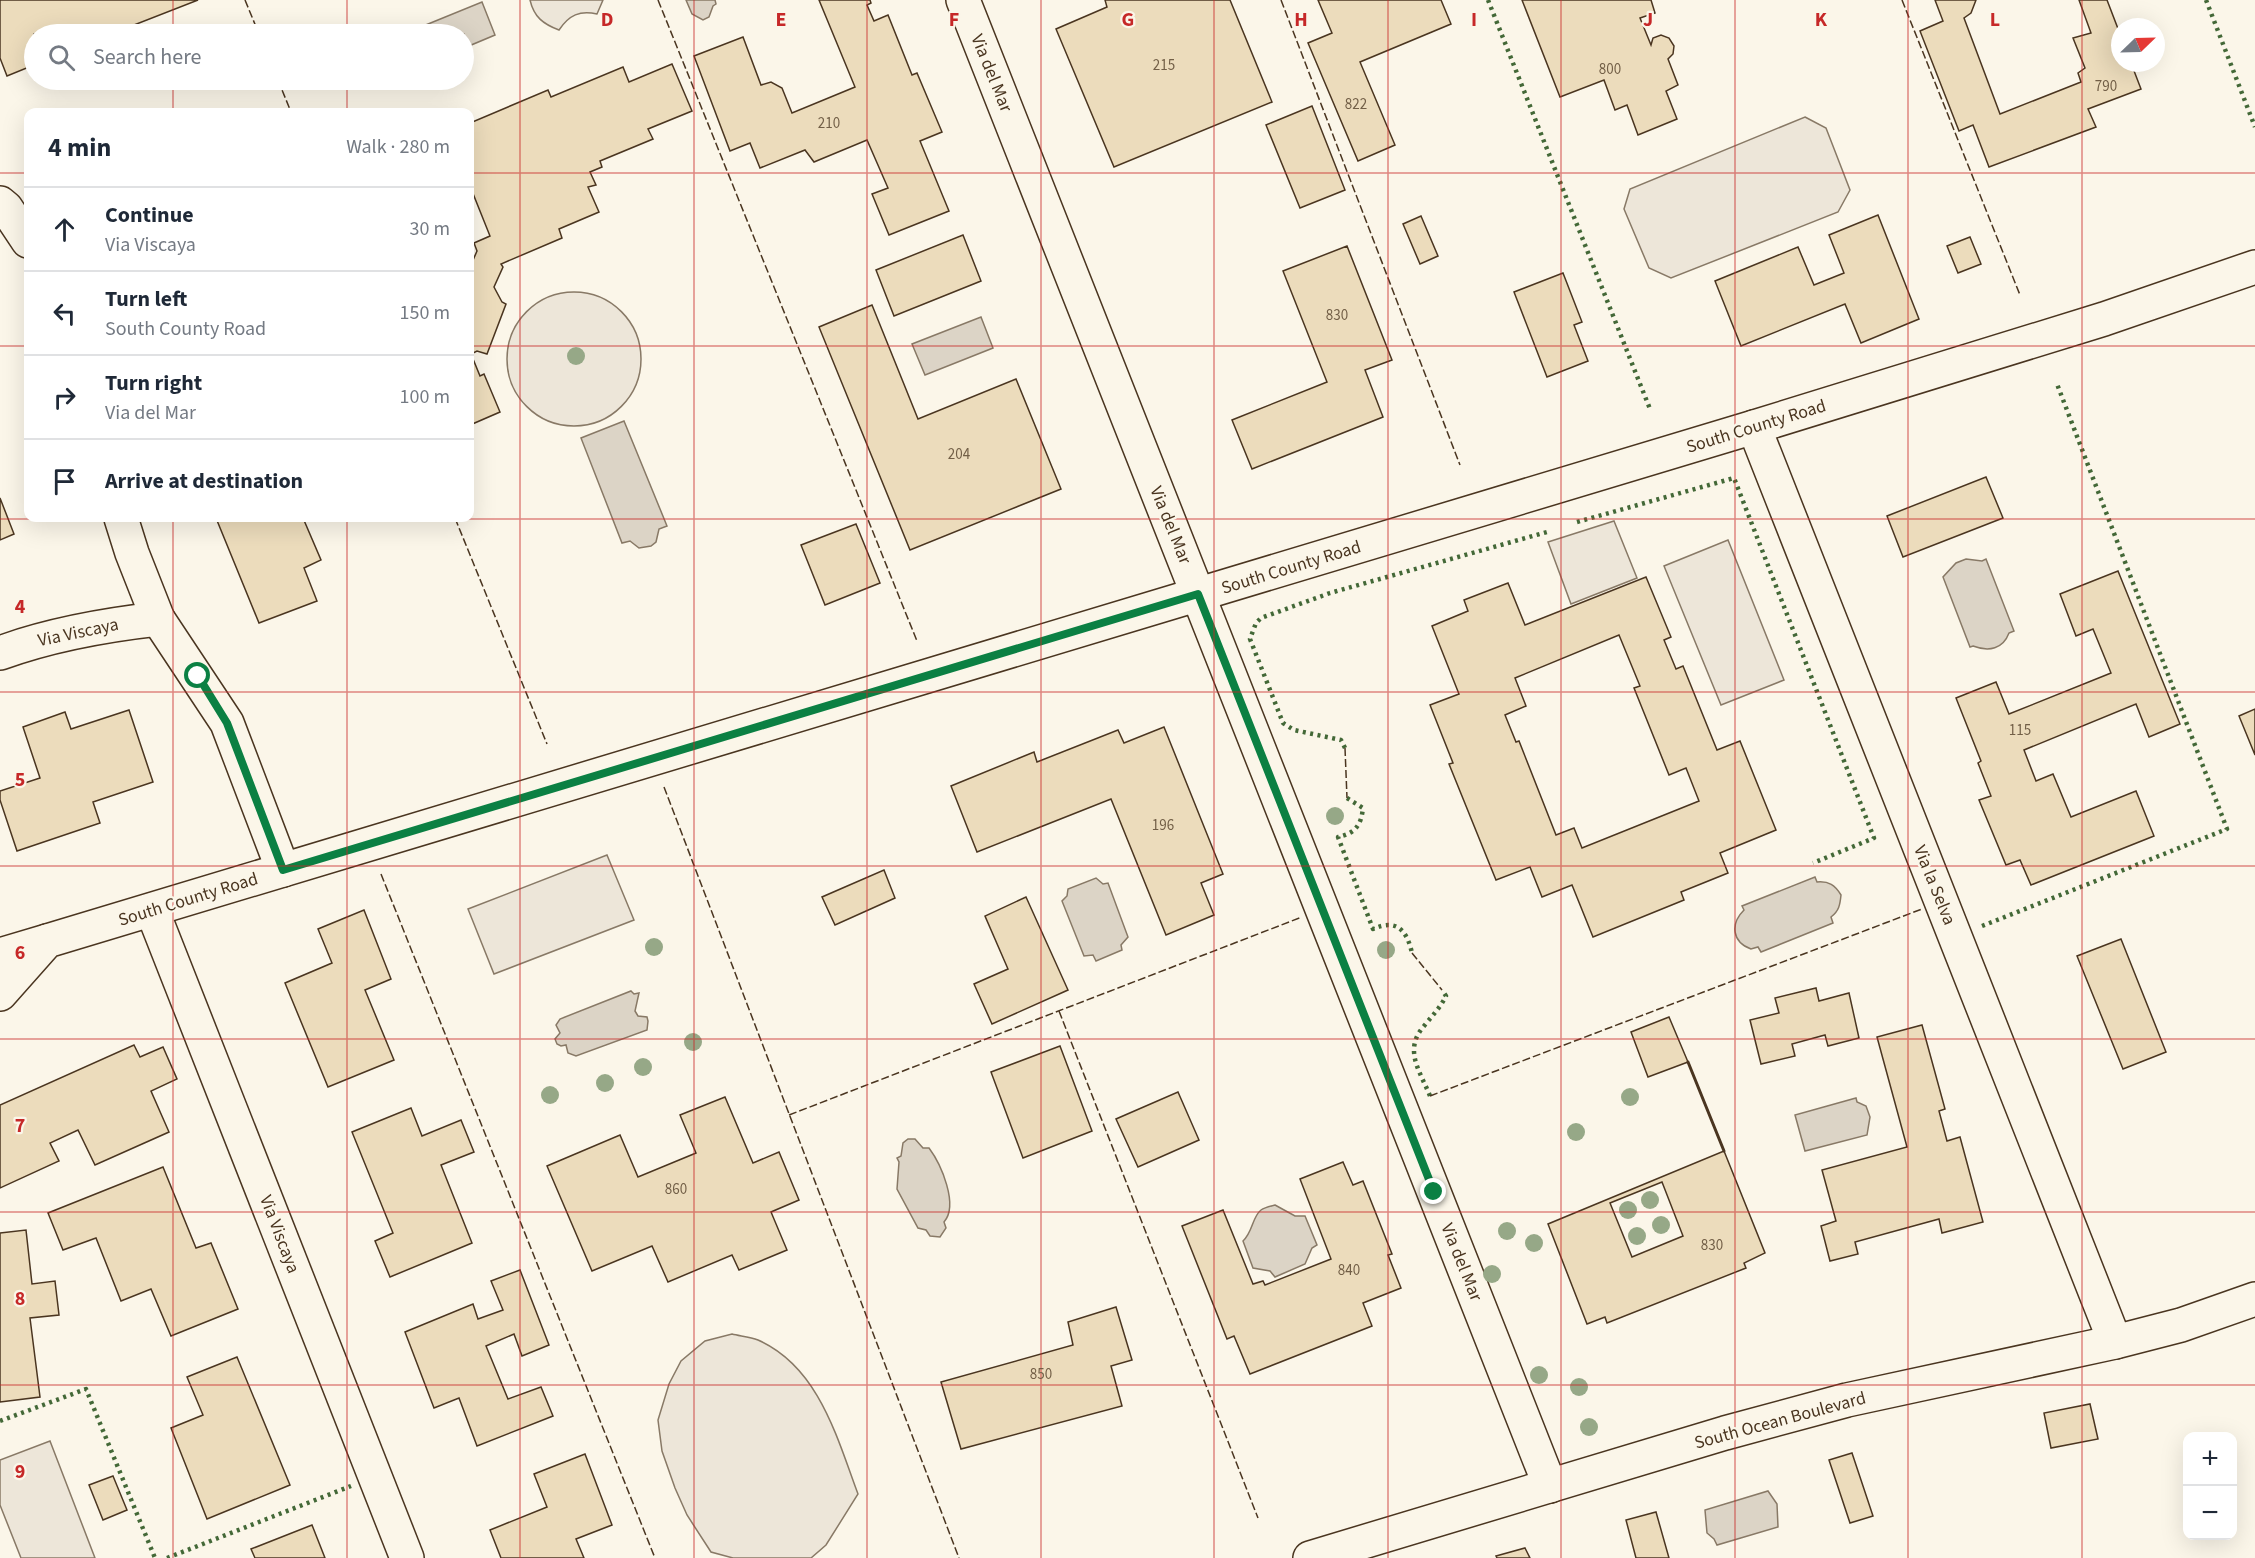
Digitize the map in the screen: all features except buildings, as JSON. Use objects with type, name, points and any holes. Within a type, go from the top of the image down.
[{"type":"street","name":"Via del Mar","points":[[963,0],[1550,1486]]},
{"type":"street","points":[[0,203],[24,235]]},
{"type":"street","name":"South County Road","points":[[0,955],[1754,427],[2104,319],[2255,267]]},
{"type":"street","name":"Via la Selva","points":[[1754,427],[2115,1342]]},
{"type":"street","points":[[122,522],[158,618],[227,723],[283,870]]},
{"type":"street","name":"Via Viscaya","points":[[0,653],[34,641],[100,625],[158,618]]},
{"type":"street","name":"Via Viscaya","points":[[152,910],[407,1558]]},
{"type":"street","points":[[0,994],[47,941]]},
{"type":"street","name":"South Ocean Boulevard","points":[[1310,1558],[1725,1433],[1847,1400],[2115,1342],[2181,1325],[2255,1299]]},
{"type":"shaded area","points":[[530,0],[603,0],[597,14],[575,15],[559,30],[540,19]]},
{"type":"shaded area","points":[[686,0],[715,0],[716,4],[709,17],[703,20],[692,14]]},
{"type":"shaded area","points":[[482,2],[495,35],[474,44],[474,24],[428,24]]},
{"type":"shaded area","points":[[1805,117],[1826,128],[1850,190],[1838,212],[1671,278],[1649,268],[1624,209],[1630,189]]},
{"type":"shaded area","points":[[574,292],[600,297],[621,312],[636,333],[641,359],[636,385],[621,406],[600,421],[574,426],[548,421],[527,406],[512,385],[507,359],[512,333],[527,312],[548,297]]},
{"type":"shaded area","points":[[981,317],[993,348],[925,375],[912,344]]},
{"type":"shaded area","points":[[624,421],[667,526],[659,529],[656,542],[651,546],[639,548],[630,541],[622,543],[581,438]]},
{"type":"shaded area","points":[[1614,521],[1637,578],[1571,604],[1548,542]]},
{"type":"shaded area","points":[[1728,540],[1784,680],[1721,705],[1664,566]]},
{"type":"shaded area","points":[[1966,559],[1982,561],[1986,559],[2014,631],[2009,633],[2003,643],[1995,648],[1970,647],[1943,577],[1956,563]]},
{"type":"shaded area","points":[[607,855],[634,920],[494,974],[468,909]]},
{"type":"shaded area","points":[[1815,877],[1817,882],[1825,882],[1834,886],[1841,895],[1839,907],[1831,917],[1833,923],[1761,952],[1758,947],[1751,949],[1740,942],[1735,927],[1744,910],[1742,906]]},
{"type":"shaded area","points":[[1096,878],[1103,884],[1108,883],[1128,937],[1121,945],[1122,950],[1096,961],[1093,955],[1084,956],[1062,901],[1067,896],[1068,889]]},
{"type":"shaded area","points":[[631,991],[634,994],[639,993],[635,1011],[638,1016],[647,1017],[647,1030],[576,1056],[568,1053],[566,1045],[557,1044],[555,1039],[560,1033],[556,1025],[560,1019]]},
{"type":"shaded area","points":[[1856,1098],[1857,1102],[1866,1106],[1870,1117],[1867,1135],[1805,1151],[1795,1115]]},
{"type":"shaded area","points":[[908,1139],[915,1139],[923,1148],[929,1148],[939,1164],[947,1185],[950,1206],[944,1222],[946,1228],[940,1237],[930,1236],[926,1230],[918,1228],[897,1189],[899,1162],[897,1158],[901,1156],[903,1143]]},
{"type":"shaded area","points":[[1275,1205],[1295,1216],[1305,1216],[1317,1245],[1312,1248],[1305,1264],[1275,1277],[1270,1271],[1253,1268],[1243,1241],[1258,1213],[1262,1209]]},
{"type":"shaded area","points":[[732,1334],[758,1340],[779,1352],[811,1386],[833,1428],[858,1494],[826,1545],[811,1558],[733,1558],[711,1552],[687,1515],[675,1488],[662,1451],[658,1420],[669,1384],[681,1361],[705,1341]]},
{"type":"shaded area","points":[[50,1441],[95,1558],[21,1558],[0,1505],[0,1460]]},
{"type":"shaded area","points":[[1768,1491],[1777,1504],[1778,1527],[1717,1545],[1707,1533],[1705,1510]]},
{"type":"hedge","points":[[1488,0],[1650,409]]},
{"type":"hedge","points":[[2206,0],[2255,127]]},
{"type":"hedge","points":[[1982,926],[2227,829],[2057,384]]},
{"type":"hedge","points":[[1577,522],[1734,478],[1874,838],[1813,863]]},
{"type":"hedge","points":[[1345,748],[1341,740],[1294,730],[1283,723],[1250,639],[1256,623],[1261,618],[1330,593],[1547,532]]},
{"type":"hedge","points":[[1347,798],[1363,808],[1362,814],[1359,824],[1353,831],[1338,837],[1373,929],[1389,925],[1400,929],[1407,938],[1412,953]]},
{"type":"hedge","points":[[1430,1096],[1415,1061],[1414,1052],[1418,1035],[1446,996],[1442,990]]},
{"type":"hedge","points":[[0,1421],[86,1389],[155,1558]]},
{"type":"hedge","points":[[167,1558],[351,1486]]},
{"type":"fence","points":[[245,0],[255,24]]},
{"type":"fence","points":[[658,0],[917,641]]},
{"type":"fence","points":[[1281,0],[1460,465]]},
{"type":"fence","points":[[1902,0],[2020,295]]},
{"type":"fence","points":[[282,90],[289,108]]},
{"type":"fence","points":[[457,522],[547,744]]},
{"type":"fence","points":[[1345,748],[1347,798]]},
{"type":"fence","points":[[664,787],[959,1558]]},
{"type":"fence","points":[[381,874],[655,1558]]},
{"type":"fence","points":[[1430,1096],[1922,909]]},
{"type":"fence","points":[[789,1115],[1302,917]]},
{"type":"fence","points":[[1412,953],[1442,990]]},
{"type":"fence","points":[[1059,1011],[1258,1518]]},
{"type":"wall","points":[[1688,1062],[1724,1151]]},
{"type":"route","points":[[198,676],[227,723],[283,870],[1198,594],[1434,1192]]}]
